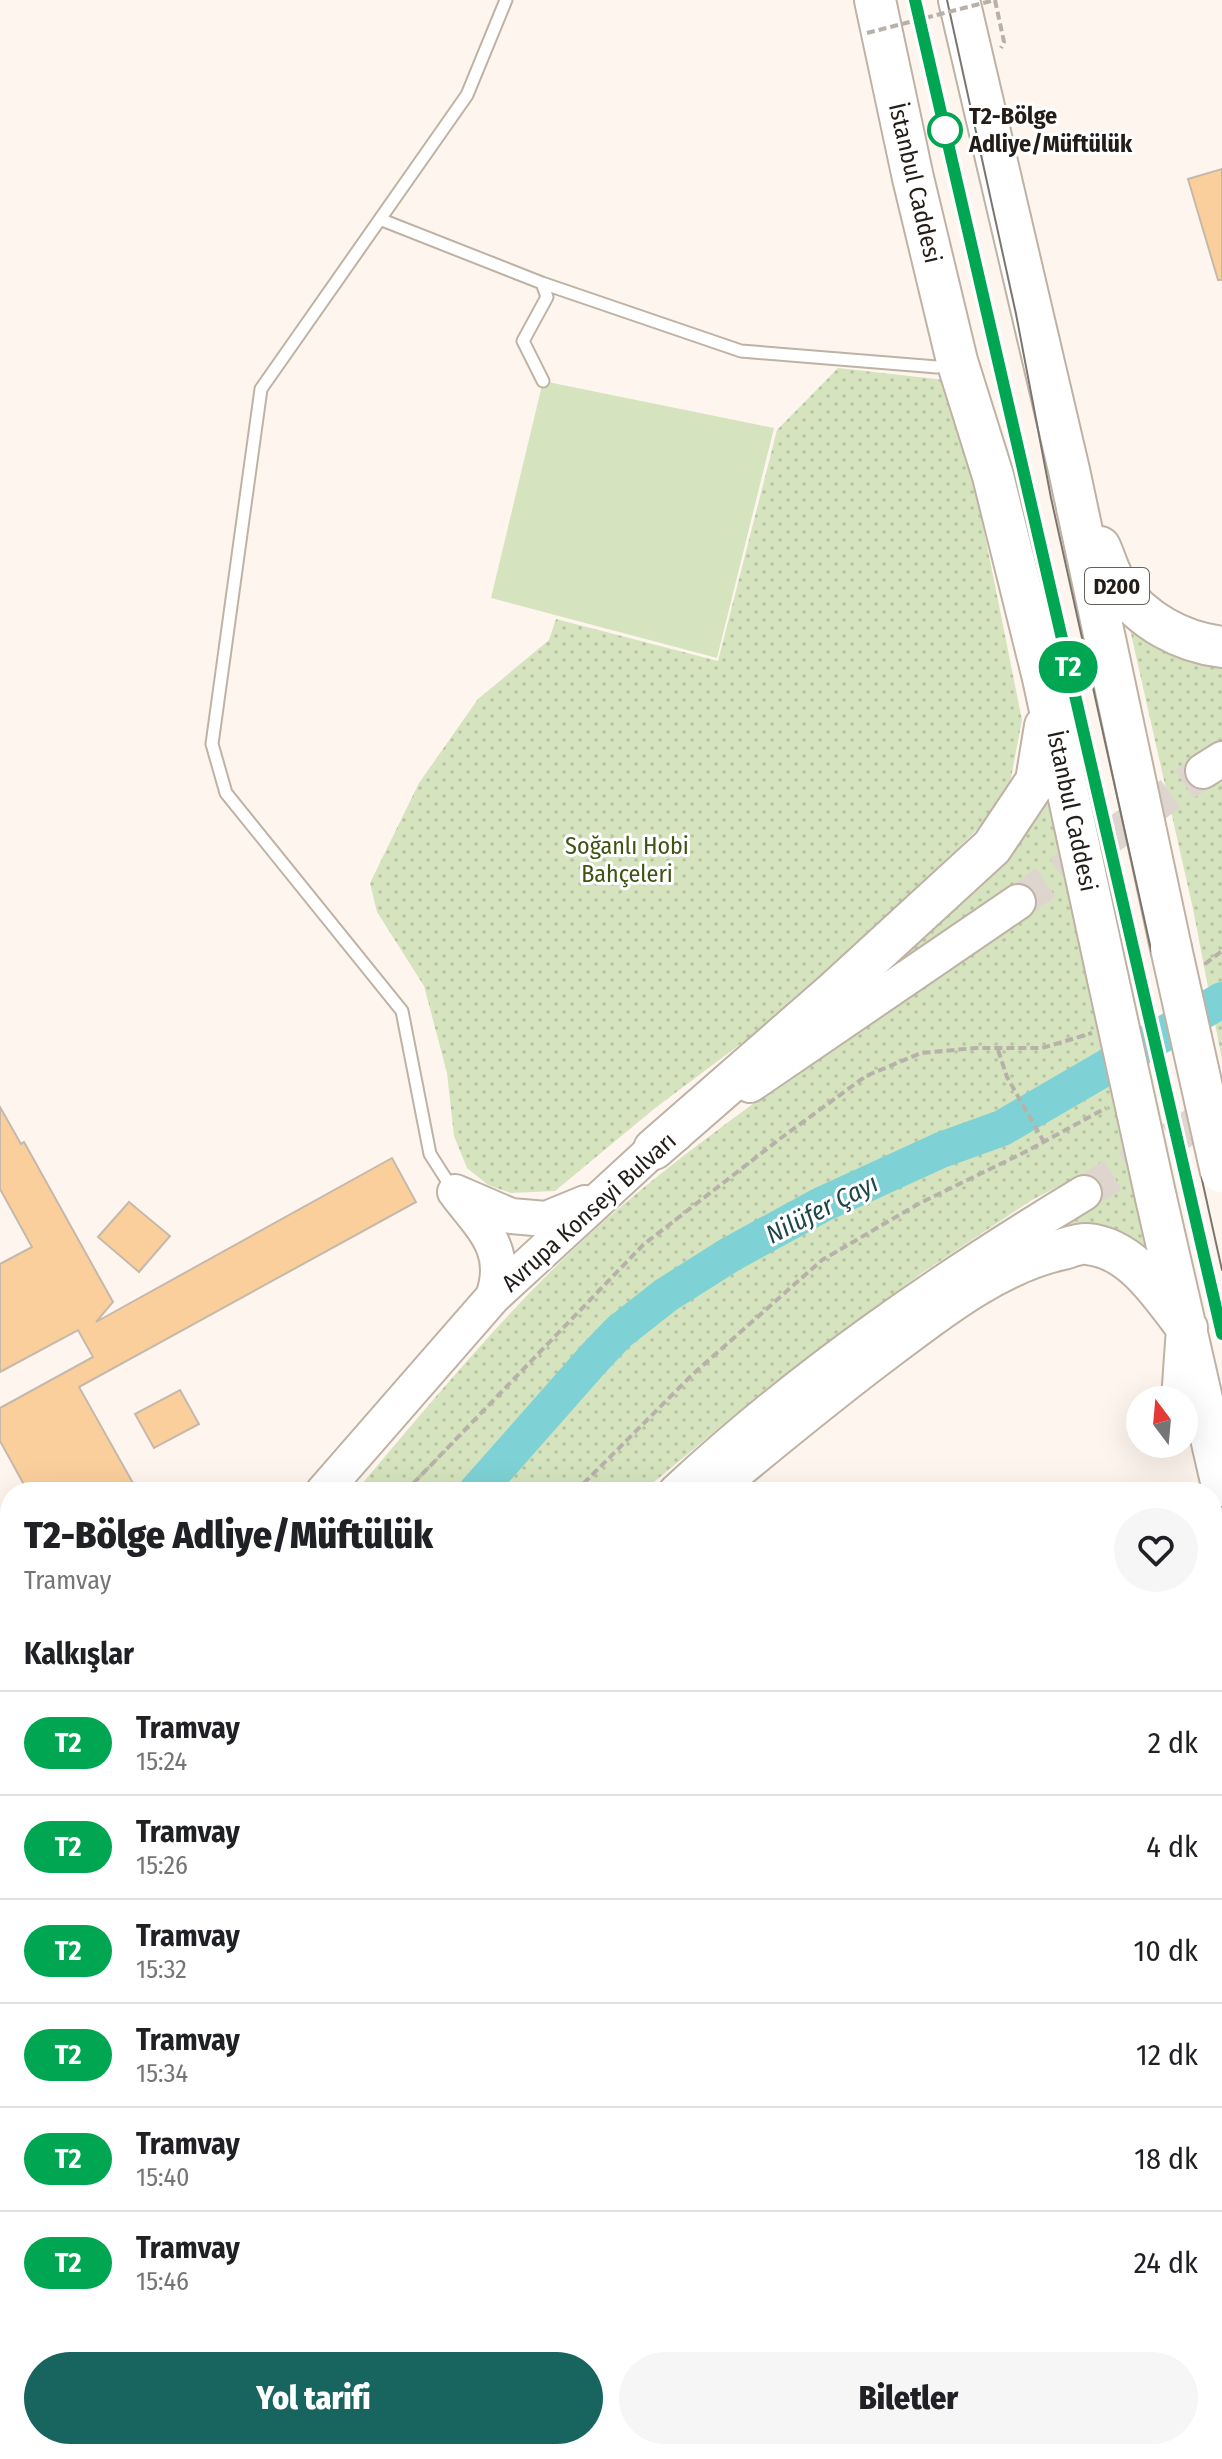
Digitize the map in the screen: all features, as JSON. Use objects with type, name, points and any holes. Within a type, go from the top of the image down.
[{"type":"highway","points":[[959,0],[1184,959],[1222,1174]]},
{"type":"highway","name":"İstanbul Caddesi","points":[[873,9],[957,361],[993,476],[1043,678],[1221,1482]]},
{"type":"highway","name":"D200","points":[[1069,470],[1116,586],[1151,621],[1195,644],[1222,647]]},
{"type":"highway","points":[[654,1149],[847,981],[992,847],[1036,781],[1045,734],[1043,678]]},
{"type":"highway","points":[[720,1482],[821,1398],[933,1314],[997,1275],[1049,1252],[1086,1244],[1118,1254],[1141,1272],[1187,1328],[1183,1386]]},
{"type":"highway","points":[[1194,1458],[1200,1482]]},
{"type":"main road","name":"Avrupa Konseyi Bulvarı","points":[[333,1482],[493,1297],[654,1149],[1018,902]]},
{"type":"main road","points":[[455,1192],[511,1216],[546,1219],[600,1197]]},
{"type":"main road","points":[[455,1192],[498,1253],[500,1277],[493,1297]]},
{"type":"main road","points":[[687,1482],[732,1441],[918,1299],[1084,1193]]},
{"type":"lane","points":[[455,1192],[430,1154],[402,1011],[226,793],[212,744],[261,389],[467,95],[506,0]]},
{"type":"lane","points":[[382,220],[542,283],[741,351],[937,367],[957,361]]},
{"type":"lane","points":[[542,283],[547,297],[523,341],[543,381]]},
{"type":"path","points":[[873,9],[995,0],[1004,42]]},
{"type":"path","points":[[1184,959],[1222,951]]},
{"type":"path","points":[[415,1482],[643,1245],[866,1076],[921,1053],[976,1048],[1042,1048],[1101,1028]]},
{"type":"path","points":[[998,1050],[1007,1077],[1044,1142]]},
{"type":"path","points":[[585,1482],[693,1374],[822,1260],[920,1203],[1112,1105]]},
{"type":"green space","name":"Soğanlı Hobi Bahçeleri","points":[[838,368],[954,381],[1022,720],[1011,778],[988,819],[812,990],[654,1109],[555,1191],[511,1193],[488,1185],[467,1168],[454,1136],[447,1073],[424,986],[377,912],[370,883],[419,783],[478,699],[549,640],[556,619],[718,661],[777,430]]},
{"type":"green space","points":[[543,381],[774,428],[717,658],[491,598]]},
{"type":"green space","points":[[1129,625],[1222,663],[1222,745],[1197,761],[1216,785],[1222,782],[1222,1060],[1193,909]]},
{"type":"green space","points":[[1046,792],[1151,1254],[1063,1233],[1068,1222],[1094,1207],[1079,1176],[1032,1200],[922,1273],[766,1389],[654,1482],[363,1482],[505,1319],[602,1223],[709,1137],[893,1002],[857,995]]},
{"type":"building","points":[[1222,169],[1222,280],[1218,280],[1188,179]]},
{"type":"building","points":[[0,1107],[21,1144],[24,1142],[113,1302],[96,1322],[392,1158],[416,1202],[79,1387],[132,1482],[23,1482],[0,1441],[0,1408],[93,1357],[78,1330],[0,1372],[0,1264],[32,1247],[0,1189]]},
{"type":"building","points":[[129,1202],[170,1236],[139,1272],[98,1237]]},
{"type":"building","points":[[180,1390],[199,1424],[154,1448],[135,1414]]},
{"type":"waterway","name":"Nilüfer Çayı","points":[[485,1482],[619,1332],[666,1295],[731,1254],[821,1205],[941,1150],[1002,1128],[1222,1000]]},
{"type":"tunnel","points":[[1018,902],[1203,771]]},
{"type":"tunnel","points":[[1084,1193],[1222,1107]]},
{"type":"tram line","points":[[915,0],[1222,1335]]},
{"type":"tram line","name":"T2","points":[[915,0],[1222,1334]]},
{"type":"tram line","points":[[947,0],[1016,314],[1051,498],[1222,1270]]},
{"type":"place","name":"T2-Bölge Adliye/Müftülük","points":[[945,130]]}]
